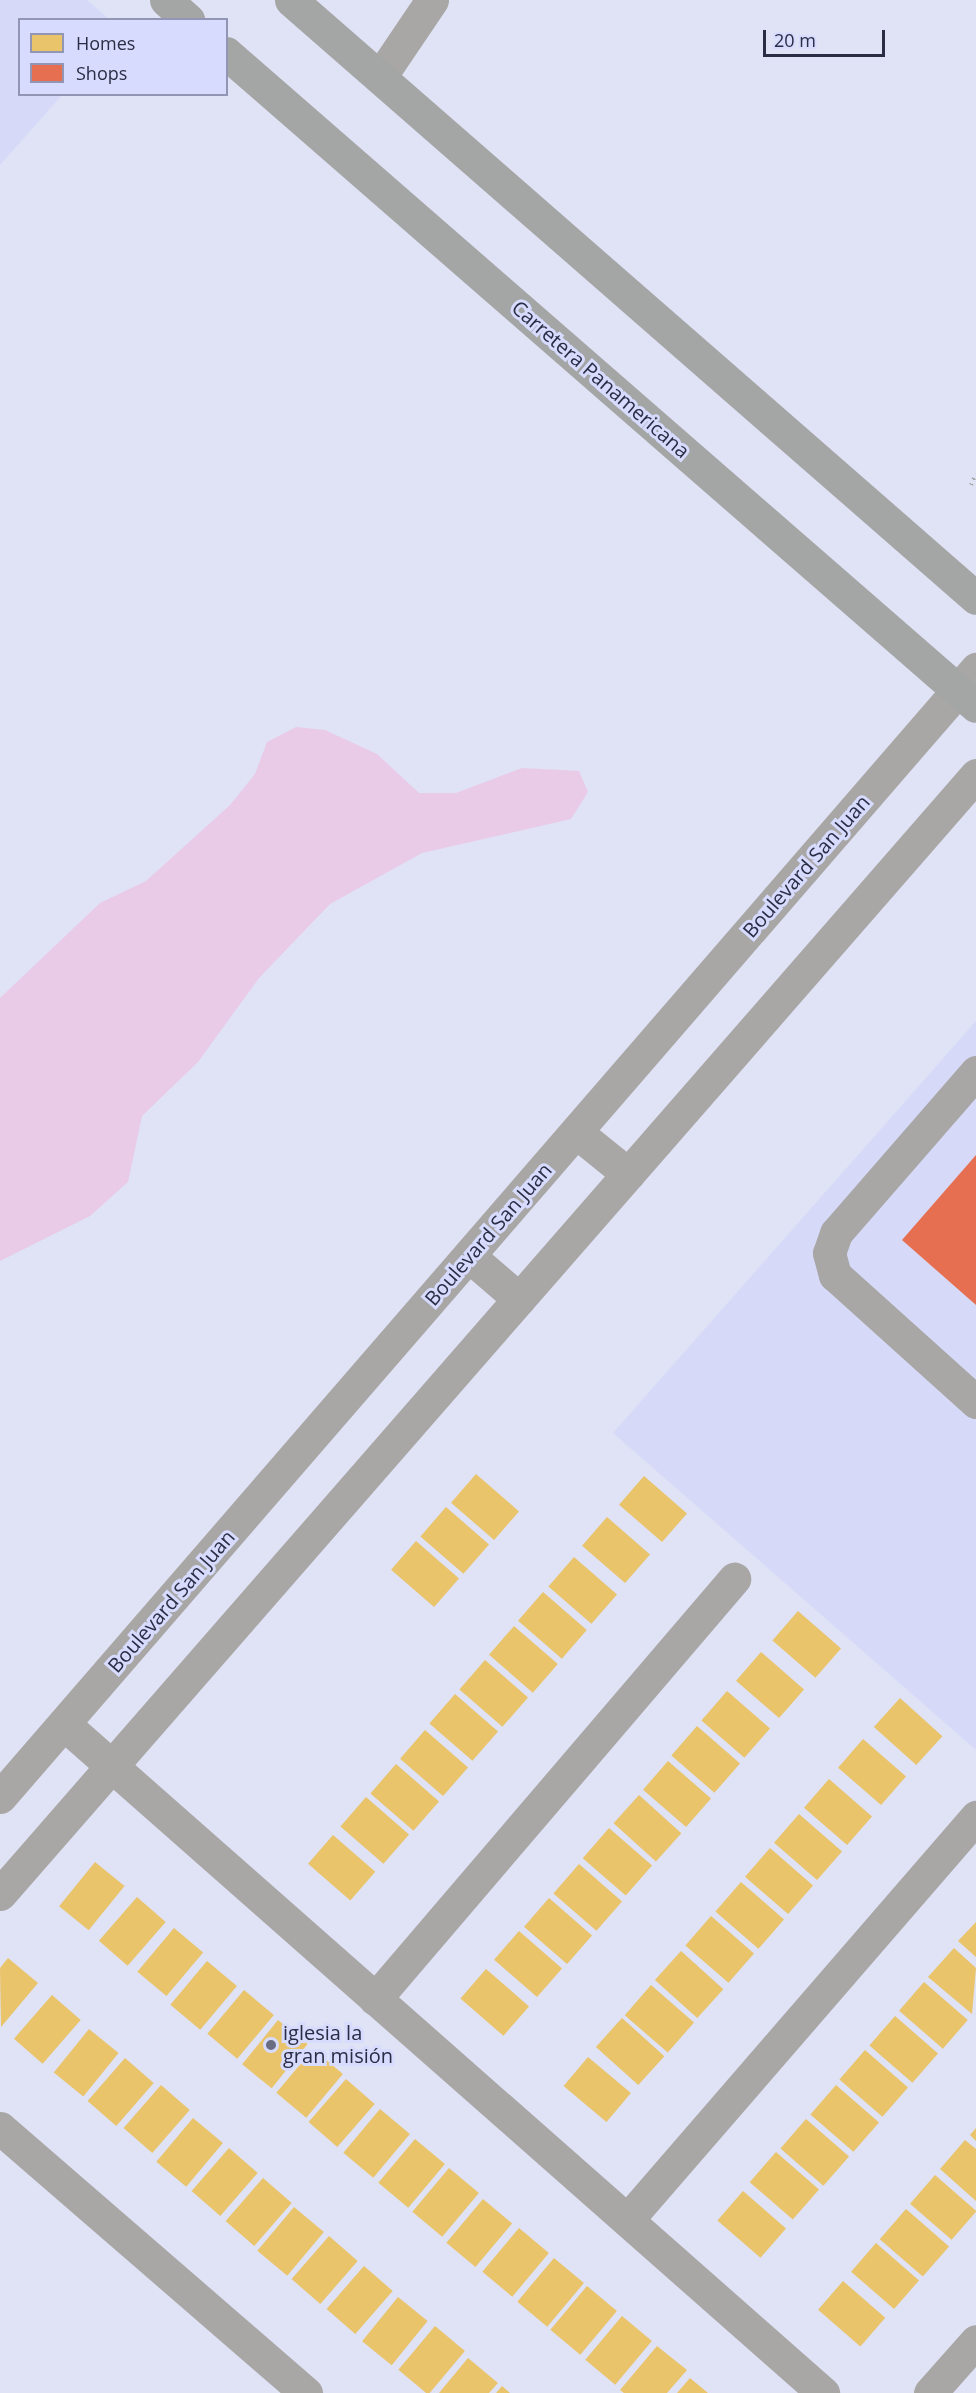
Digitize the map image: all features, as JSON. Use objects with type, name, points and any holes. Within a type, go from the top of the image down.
[{"type":"highway","points":[[166,0],[186,18]]},
{"type":"highway","points":[[291,0],[976,598]]},
{"type":"highway","name":"Carretera Panamericana","points":[[228,55],[970,688]]},
{"type":"street","points":[[380,78],[432,0]]},
{"type":"street","name":"Boulevard San Juan","points":[[0,1797],[576,1132],[970,688]]},
{"type":"street","points":[[0,1894],[976,775]]},
{"type":"street","points":[[976,1072],[837,1233],[829,1253],[835,1275],[976,1402]]},
{"type":"street","points":[[576,1132],[628,1174]]},
{"type":"street","points":[[469,1256],[519,1299]]},
{"type":"street","points":[[375,1999],[734,1579]]},
{"type":"street","points":[[64,1724],[823,2393]]},
{"type":"street","points":[[628,2219],[976,1817]]},
{"type":"street","points":[[0,2128],[306,2393]]},
{"type":"street","points":[[930,2393],[976,2341]]},
{"type":"path","points":[[971,485],[976,474]]},
{"type":"shaded area","points":[[0,0],[87,0],[108,18],[18,18],[18,96],[61,96],[0,165]]},
{"type":"shaded area","points":[[296,727],[325,730],[377,754],[419,793],[456,793],[522,768],[579,771],[588,792],[571,819],[422,853],[330,904],[259,978],[198,1062],[142,1116],[128,1182],[90,1216],[0,1261],[0,998],[100,903],[146,881],[230,805],[255,774],[267,742]]},
{"type":"shaded area","points":[[976,1021],[976,1750],[613,1433]]},
{"type":"building: Homes","points":[[476,1474],[519,1511],[494,1540],[451,1503]]},
{"type":"building: Homes","points":[[644,1476],[687,1513],[662,1542],[619,1505]]},
{"type":"building: Homes","points":[[446,1507],[489,1544],[463,1574],[420,1536]]},
{"type":"building: Homes","points":[[607,1517],[650,1554],[625,1583],[582,1546]]},
{"type":"building: Homes","points":[[416,1541],[459,1578],[434,1607],[391,1570]]},
{"type":"building: Homes","points":[[574,1557],[617,1594],[591,1624],[548,1586]]},
{"type":"building: Homes","points":[[543,1592],[587,1630],[562,1659],[518,1621]]},
{"type":"building: Homes","points":[[798,1611],[841,1648],[815,1678],[772,1640]]},
{"type":"building: Homes","points":[[514,1626],[558,1664],[533,1693],[489,1655]]},
{"type":"building: Homes","points":[[761,1652],[804,1689],[779,1718],[736,1681]]},
{"type":"building: Homes","points":[[485,1660],[528,1697],[502,1727],[459,1689]]},
{"type":"building: Homes","points":[[727,1691],[770,1728],[744,1758],[701,1720]]},
{"type":"building: Homes","points":[[455,1694],[498,1731],[472,1761],[429,1723]]},
{"type":"building: Homes","points":[[900,1698],[942,1736],[916,1765],[874,1727]]},
{"type":"building: Homes","points":[[697,1726],[740,1763],[714,1793],[671,1755]]},
{"type":"building: Homes","points":[[425,1730],[468,1767],[443,1796],[400,1759]]},
{"type":"building: Homes","points":[[863,1739],[906,1776],[881,1805],[838,1768]]},
{"type":"building: Homes","points":[[668,1761],[711,1798],[686,1827],[643,1790]]},
{"type":"building: Homes","points":[[396,1764],[439,1801],[413,1831],[370,1793]]},
{"type":"building: Homes","points":[[829,1779],[872,1816],[847,1845],[804,1808]]},
{"type":"building: Homes","points":[[639,1795],[681,1833],[656,1861],[614,1823]]},
{"type":"building: Homes","points":[[366,1797],[409,1834],[383,1864],[340,1826]]},
{"type":"building: Homes","points":[[799,1814],[842,1851],[817,1880],[774,1843]]},
{"type":"building: Homes","points":[[609,1828],[652,1865],[626,1896],[583,1858]]},
{"type":"building: Homes","points":[[333,1835],[375,1872],[350,1900],[308,1864]]},
{"type":"building: Homes","points":[[770,1848],[813,1885],[788,1914],[745,1877]]},
{"type":"building: Homes","points":[[95,1862],[125,1886],[89,1930],[59,1906]]},
{"type":"building: Homes","points":[[579,1864],[622,1901],[596,1931],[553,1893]]},
{"type":"building: Homes","points":[[741,1882],[784,1919],[758,1949],[715,1911]]},
{"type":"building: Homes","points":[[137,1897],[166,1922],[128,1966],[99,1941]]},
{"type":"building: Homes","points":[[549,1898],[592,1935],[567,1964],[524,1927]]},
{"type":"building: Homes","points":[[711,1916],[754,1953],[728,1983],[685,1945]]},
{"type":"building: Homes","points":[[976,1922],[976,1957],[958,1941]]},
{"type":"building: Homes","points":[[174,1928],[203,1952],[166,1996],[137,1972]]},
{"type":"building: Homes","points":[[519,1931],[562,1968],[537,1997],[494,1960]]},
{"type":"building: Homes","points":[[954,1948],[976,1968],[972,2014],[928,1977]]},
{"type":"building: Homes","points":[[681,1951],[723,1989],[697,2018],[655,1980]]},
{"type":"building: Homes","points":[[8,1958],[38,1983],[1,2027],[0,1968]]},
{"type":"building: Homes","points":[[207,1961],[237,1986],[200,2030],[170,2005]]},
{"type":"building: Homes","points":[[486,1969],[529,2006],[503,2036],[460,1998]]},
{"type":"building: Homes","points":[[924,1982],[968,2020],[943,2049],[899,2011]]},
{"type":"building: Homes","points":[[651,1985],[694,2022],[668,2053],[625,2015]]},
{"type":"building: Homes","points":[[244,1990],[274,2015],[237,2059],[207,2034]]},
{"type":"building: Homes","points":[[52,1995],[81,2020],[43,2064],[14,2039]]},
{"type":"building: Homes","points":[[895,2016],[938,2053],[912,2083],[869,2045]]},
{"type":"building: Homes","points":[[622,2018],[664,2056],[638,2085],[596,2047]]},
{"type":"building: Homes","points":[[278,2020],[308,2044],[272,2088],[242,2064]]},
{"type":"building: Homes","points":[[89,2029],[119,2053],[83,2096],[54,2073]]},
{"type":"building: Homes","points":[[313,2049],[343,2074],[306,2118],[276,2093]]},
{"type":"building: Homes","points":[[865,2050],[908,2087],[882,2117],[839,2079]]},
{"type":"building: Homes","points":[[588,2057],[631,2093],[606,2122],[564,2086]]},
{"type":"building: Homes","points":[[125,2058],[154,2083],[116,2126],[88,2101]]},
{"type":"building: Homes","points":[[346,2079],[375,2104],[337,2147],[309,2122]]},
{"type":"building: Homes","points":[[161,2085],[190,2110],[152,2153],[124,2128]]},
{"type":"building: Homes","points":[[836,2085],[879,2122],[853,2152],[810,2114]]},
{"type":"building: Homes","points":[[380,2109],[410,2134],[373,2178],[343,2153]]},
{"type":"building: Homes","points":[[193,2118],[223,2143],[186,2187],[156,2162]]},
{"type":"building: Homes","points":[[806,2119],[849,2156],[823,2186],[780,2148]]},
{"type":"building: Homes","points":[[976,2128],[976,2141],[970,2135]]},
{"type":"building: Homes","points":[[415,2139],[445,2164],[408,2208],[378,2183]]},
{"type":"building: Homes","points":[[965,2140],[976,2149],[976,2201],[940,2169]]},
{"type":"building: Homes","points":[[229,2148],[258,2173],[220,2216],[192,2191]]},
{"type":"building: Homes","points":[[776,2152],[819,2189],[793,2220],[750,2182]]},
{"type":"building: Homes","points":[[449,2168],[479,2193],[442,2237],[412,2212]]},
{"type":"building: Homes","points":[[935,2175],[976,2211],[952,2240],[910,2204]]},
{"type":"building: Homes","points":[[263,2178],[292,2203],[254,2246],[226,2221]]},
{"type":"building: Homes","points":[[743,2191],[786,2228],[760,2258],[717,2220]]},
{"type":"building: Homes","points":[[483,2199],[512,2223],[475,2267],[446,2243]]},
{"type":"building: Homes","points":[[294,2207],[324,2232],[287,2276],[257,2251]]},
{"type":"building: Homes","points":[[906,2209],[949,2246],[923,2277],[880,2239]]},
{"type":"building: Homes","points":[[519,2228],[549,2253],[512,2297],[482,2272]]},
{"type":"building: Homes","points":[[329,2236],[358,2261],[320,2304],[292,2279]]},
{"type":"building: Homes","points":[[876,2243],[919,2280],[894,2309],[851,2272]]},
{"type":"building: Homes","points":[[554,2258],[584,2283],[547,2327],[517,2302]]},
{"type":"building: Homes","points":[[364,2266],[393,2291],[355,2334],[327,2309]]},
{"type":"building: Homes","points":[[843,2281],[885,2318],[860,2346],[818,2310]]},
{"type":"building: Homes","points":[[587,2286],[617,2311],[580,2355],[550,2330]]},
{"type":"building: Homes","points":[[398,2297],[428,2321],[392,2365],[362,2341]]},
{"type":"building: Homes","points":[[622,2316],[652,2341],[615,2385],[585,2360]]},
{"type":"building: Homes","points":[[435,2326],[465,2351],[430,2393],[426,2393],[398,2370]]},
{"type":"building: Homes","points":[[657,2346],[687,2370],[667,2393],[624,2393],[620,2390]]},
{"type":"building: Homes","points":[[468,2358],[498,2383],[489,2393],[439,2393]]},
{"type":"building: Homes","points":[[690,2378],[708,2393],[677,2393]]},
{"type":"building: Homes","points":[[502,2386],[510,2393],[496,2393]]},
{"type":"building: Shops","points":[[976,1155],[976,1305],[902,1240]]},
{"type":"place","name":"iglesia la gran misión","points":[[271,2045]]}]
